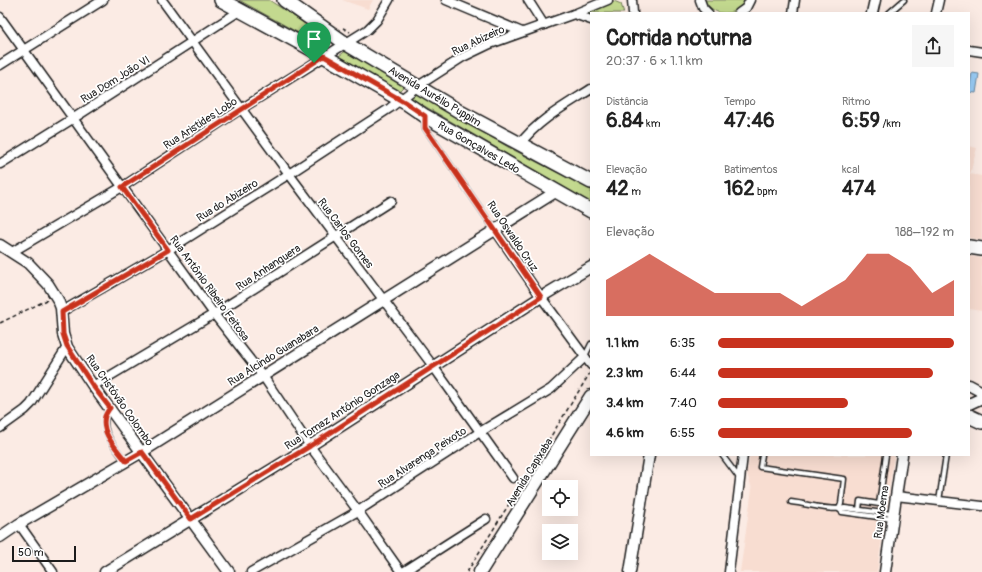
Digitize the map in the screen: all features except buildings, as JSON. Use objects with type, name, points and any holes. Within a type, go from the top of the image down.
[{"type":"main road","name":"Rua Gonçalves Ledo","points":[[221,0],[242,10],[324,56],[590,210]]},
{"type":"main road","name":"Avenida Aurélio Puppim","points":[[284,0],[345,43],[486,126],[590,181]]},
{"type":"main road","points":[[970,247],[982,249]]},
{"type":"main road","name":"Avenida Capixaba","points":[[480,572],[590,398]]},
{"type":"main road","points":[[970,416],[982,422]]},
{"type":"street","points":[[0,65],[103,0]]},
{"type":"street","name":"Rua Carlos Gomes","points":[[162,0],[288,174],[434,366],[514,478]]},
{"type":"street","name":"Rua Aristides Lobo","points":[[12,252],[122,187],[324,56],[368,30],[377,20],[389,0]]},
{"type":"street","points":[[446,0],[522,32]]},
{"type":"street","points":[[528,0],[544,25]]},
{"type":"street","name":"Rua Abizeiro","points":[[400,100],[418,86],[463,57],[490,44],[574,14],[608,0]]},
{"type":"street","points":[[632,0],[633,12]]},
{"type":"street","points":[[700,0],[703,8],[707,12]]},
{"type":"street","points":[[740,12],[746,8],[750,0]]},
{"type":"street","points":[[793,12],[795,0]]},
{"type":"street","points":[[872,12],[875,0]]},
{"type":"street","points":[[936,12],[939,0]]},
{"type":"street","name":"Rua Dom João VI","points":[[0,164],[193,43],[242,10]]},
{"type":"street","points":[[574,14],[590,20]]},
{"type":"street","name":"Rua Antônio Ribeiro Feitosa","points":[[0,17],[214,314],[263,376],[310,446],[402,572]]},
{"type":"street","points":[[970,50],[982,52]]},
{"type":"street","points":[[520,144],[533,129],[547,118],[590,90]]},
{"type":"street","name":"Rua do Abizeiro","points":[[62,312],[168,250],[288,174],[400,100]]},
{"type":"street","name":"Rua Alcindo Guanabara","points":[[0,537],[19,524],[142,452],[557,191]]},
{"type":"street","name":"Rua Anhanguera","points":[[93,386],[214,314],[391,201]]},
{"type":"street","name":"Rua Oswaldo Cruz","points":[[495,230],[541,297],[590,364]]},
{"type":"street","name":"Rua Cristóvão Colombo","points":[[0,245],[12,252],[38,272],[48,284],[62,312],[63,334],[67,346],[93,386],[229,572]]},
{"type":"street","name":"Rua Tomaz Antônio Gonzaga","points":[[106,572],[310,446],[541,297],[590,268]]},
{"type":"street","points":[[0,428],[31,404],[67,346]]},
{"type":"street","name":"Rua Alvarenga Peixoto","points":[[250,572],[358,511],[480,432],[551,389],[585,356]]},
{"type":"street","points":[[970,386],[982,392]]},
{"type":"street","points":[[970,404],[982,398]]},
{"type":"street","points":[[630,572],[649,456]]},
{"type":"street","points":[[729,572],[743,456]]},
{"type":"street","name":"Rua Moema","points":[[885,572],[902,456]]},
{"type":"street","points":[[896,496],[982,506]]},
{"type":"street","points":[[402,572],[486,519]]},
{"type":"street","points":[[19,524],[53,572]]},
{"type":"lane","points":[[890,12],[904,0]]},
{"type":"lane","name":"Rua Oswaldo Cruz","points":[[425,116],[425,128],[495,230]]},
{"type":"lane","name":"Rua Alvarenga Peixoto","points":[[585,356],[590,346]]},
{"type":"lane","points":[[110,408],[105,416],[104,427],[108,437],[126,461]]},
{"type":"lane","points":[[723,456],[740,480]]},
{"type":"lane","points":[[762,456],[760,467],[844,479],[841,504],[838,509]]},
{"type":"lane","points":[[859,510],[860,501],[879,504],[886,456]]},
{"type":"lane","points":[[939,501],[946,456]]},
{"type":"lane","points":[[792,502],[838,509],[845,508],[892,516]]},
{"type":"lane","points":[[838,509],[842,512],[892,516]]},
{"type":"path","points":[[0,323],[55,296]]},
{"type":"path","name":"Avenida Capixaba","points":[[466,572],[590,374]]},
{"type":"shaded area","points":[[342,0],[373,0],[368,9]]},
{"type":"shaded area","points":[[970,146],[977,148],[970,174]]},
{"type":"shaded area","points":[[970,174],[982,176],[982,240],[970,238]]},
{"type":"shaded area","points":[[970,256],[982,258],[982,311],[970,309]]},
{"type":"shaded area","points":[[750,456],[894,456],[877,572],[740,572],[752,489],[747,473]]},
{"type":"green space","points":[[239,0],[269,0],[328,39],[324,47]]},
{"type":"green space","points":[[705,0],[745,0],[741,6],[731,12],[719,12],[709,6]]},
{"type":"green space","points":[[614,1],[621,4],[624,12],[590,12],[590,17],[581,14]]},
{"type":"green space","points":[[347,50],[405,85],[399,91],[339,56]]},
{"type":"green space","points":[[415,91],[508,147],[590,189],[590,202],[409,97]]},
{"type":"water","points":[[972,73],[979,74],[976,93],[970,92]]},
{"type":"route","points":[[324,56],[406,103],[425,116],[425,128],[541,297],[310,446],[191,519],[142,452],[126,461],[108,437],[104,427],[105,416],[110,408],[93,386],[67,346],[63,334],[62,312],[168,250],[122,187],[314,63],[324,56]]}]
